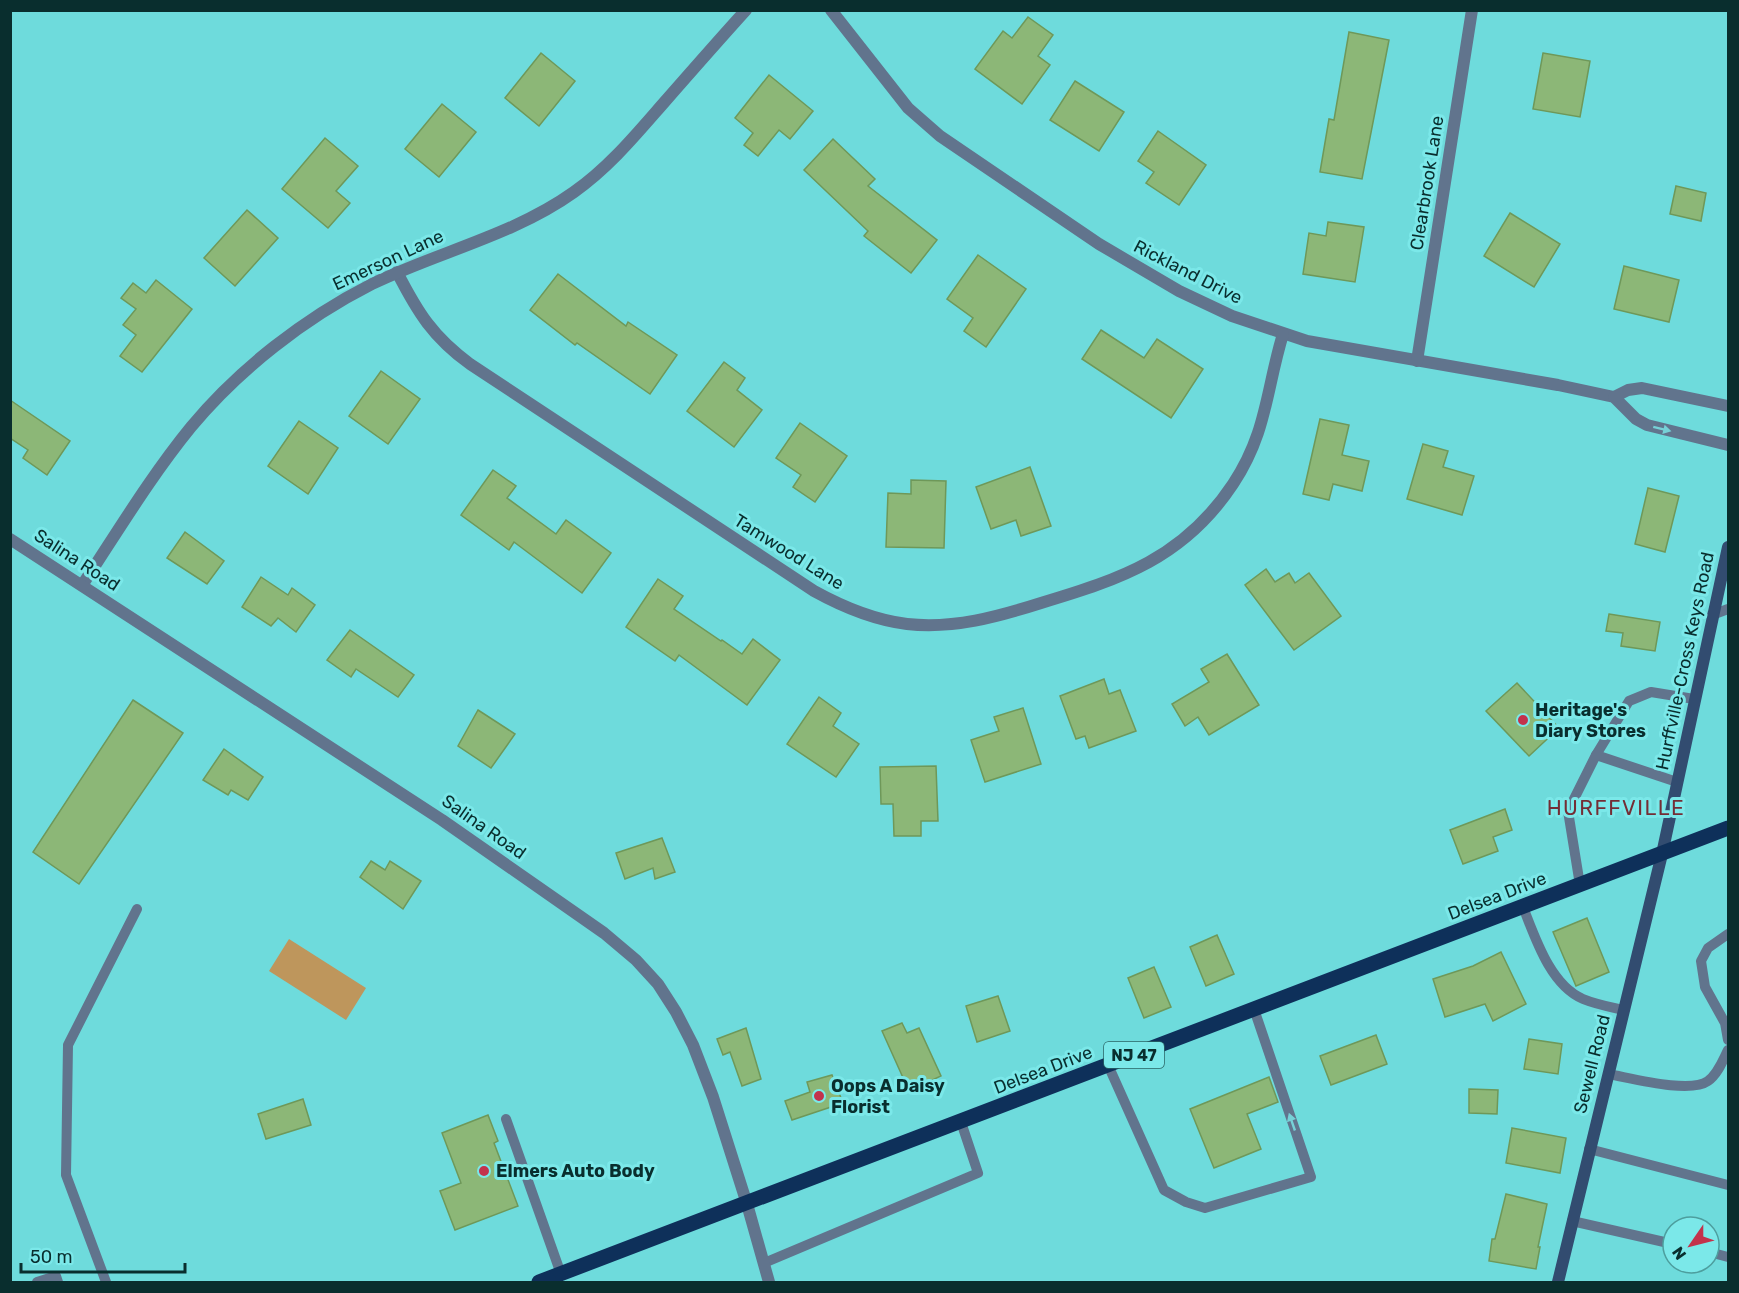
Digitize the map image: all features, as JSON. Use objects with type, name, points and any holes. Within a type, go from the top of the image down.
[{"type":"main road","name":"Hurffville-Cross Keys Road","points":[[1662,854],[1728,547]]},
{"type":"main road","name":"Delsea Drive","points":[[540,1282],[1728,828]]},
{"type":"main road","name":"Sewell Road","points":[[1558,1282],[1662,854]]},
{"type":"street","name":"Emerson Lane","points":[[83,584],[154,476],[192,426],[259,360],[300,328],[353,294],[398,272],[523,220],[574,192],[601,171],[631,141],[746,10]]},
{"type":"street","name":"Rickland Drive","points":[[831,10],[908,108],[940,136],[1099,244],[1156,279],[1223,312],[1307,341],[1558,384],[1614,397]]},
{"type":"street","name":"Clearbrook Lane","points":[[1417,361],[1472,10]]},
{"type":"street","name":"Tamwood Lane","points":[[398,272],[428,326],[441,341],[470,364],[814,591],[867,615],[915,624],[950,625],[983,620],[1092,588],[1136,570],[1185,538],[1221,501],[1252,452],[1265,415],[1283,334]]},
{"type":"street","points":[[1728,406],[1642,388],[1628,390],[1614,397],[1636,419],[1647,425],[1728,445]]},
{"type":"street","name":"Salina Road","points":[[10,538],[442,820],[604,933],[636,960],[664,994],[693,1045],[713,1097],[769,1282]]},
{"type":"lane","points":[[1712,615],[1728,609]]},
{"type":"lane","points":[[1580,885],[1568,811],[1596,754],[1629,701],[1651,692],[1694,699]]},
{"type":"lane","points":[[1596,754],[1677,782]]},
{"type":"lane","points":[[1523,907],[1540,951],[1565,986],[1582,998],[1623,1010]]},
{"type":"lane","points":[[106,1282],[66,1175],[68,1045],[137,909]]},
{"type":"lane","points":[[1728,934],[1708,948],[1701,961],[1705,987],[1725,1023],[1728,1040]]},
{"type":"lane","points":[[1108,1065],[1164,1190],[1186,1202],[1205,1208],[1311,1177],[1254,1009]]},
{"type":"lane","points":[[1608,1074],[1676,1085],[1698,1086],[1709,1081],[1720,1067],[1728,1050]]},
{"type":"lane","points":[[506,1119],[561,1274]]},
{"type":"lane","points":[[764,1263],[978,1173],[961,1122]]},
{"type":"lane","points":[[1589,1149],[1728,1185]]},
{"type":"lane","points":[[1572,1221],[1661,1241]]},
{"type":"lane","points":[[37,1282],[56,1276],[58,1282]]},
{"type":"shaded area","points":[[289,939],[366,988],[346,1020],[269,971]]},
{"type":"building","points":[[1028,17],[1053,35],[1038,56],[1050,65],[1022,104],[975,69],[1003,31],[1012,38]]},
{"type":"building","points":[[1349,32],[1389,40],[1362,179],[1320,172],[1329,119],[1334,120]]},
{"type":"building","points":[[541,53],[575,81],[539,126],[505,98]]},
{"type":"building","points":[[1543,53],[1590,61],[1580,117],[1533,109]]},
{"type":"building","points":[[769,75],[813,111],[790,139],[779,130],[758,156],[744,145],[753,133],[735,118]]},
{"type":"building","points":[[1075,81],[1124,112],[1099,151],[1050,120]]},
{"type":"building","points":[[442,104],[476,132],[439,177],[405,149]]},
{"type":"building","points":[[1158,131],[1206,165],[1179,205],[1146,183],[1154,172],[1138,161]]},
{"type":"building","points":[[325,138],[358,166],[336,191],[350,203],[328,228],[282,189]]},
{"type":"building","points":[[833,139],[875,179],[868,186],[937,240],[911,273],[864,236],[868,231],[804,170]]},
{"type":"building","points":[[1676,186],[1706,193],[1701,221],[1670,214]]},
{"type":"building","points":[[247,210],[278,238],[235,286],[204,258]]},
{"type":"building","points":[[1510,213],[1560,244],[1534,287],[1484,256]]},
{"type":"building","points":[[1328,222],[1364,227],[1355,282],[1303,274],[1309,233],[1326,236]]},
{"type":"building","points":[[978,255],[1026,289],[986,347],[964,331],[973,318],[947,299]]},
{"type":"building","points":[[1624,266],[1679,280],[1669,322],[1614,309]]},
{"type":"building","points":[[558,274],[626,326],[628,322],[677,355],[650,394],[577,343],[575,345],[530,310]]},
{"type":"building","points":[[156,280],[192,309],[142,372],[120,356],[136,335],[123,325],[136,309],[121,298],[133,283],[146,293]]},
{"type":"building","points":[[1101,330],[1144,358],[1157,339],[1203,369],[1171,418],[1082,359]]},
{"type":"building","points":[[724,362],[745,378],[737,390],[762,410],[734,447],[687,411]]},
{"type":"building","points":[[381,371],[420,399],[388,444],[349,416]]},
{"type":"building","points":[[10,400],[70,441],[47,475],[23,458],[28,450],[10,438]]},
{"type":"building","points":[[1320,419],[1349,425],[1342,455],[1369,461],[1362,491],[1333,484],[1329,500],[1303,494]]},
{"type":"building","points":[[299,421],[338,448],[308,494],[268,466]]},
{"type":"building","points":[[800,423],[847,456],[815,502],[793,487],[801,475],[776,458]]},
{"type":"building","points":[[1423,444],[1448,451],[1443,467],[1474,476],[1462,515],[1407,499]]},
{"type":"building","points":[[1030,467],[1051,526],[1021,536],[1016,520],[991,529],[976,487]]},
{"type":"building","points":[[493,470],[516,486],[507,498],[556,534],[566,520],[611,553],[582,593],[514,542],[509,550],[461,515]]},
{"type":"building","points":[[911,480],[946,481],[944,548],[886,547],[888,493],[911,494]]},
{"type":"building","points":[[1648,488],[1679,496],[1665,552],[1635,544]]},
{"type":"building","points":[[185,532],[224,561],[207,584],[167,558]]},
{"type":"building","points":[[1266,569],[1275,582],[1289,573],[1295,583],[1309,573],[1341,616],[1294,650],[1245,585]]},
{"type":"building","points":[[261,577],[288,595],[292,588],[315,605],[296,632],[278,618],[271,626],[242,607]]},
{"type":"building","points":[[658,579],[683,596],[674,609],[721,641],[742,654],[753,639],[780,660],[747,705],[679,655],[675,661],[626,627]]},
{"type":"building","points":[[1609,614],[1660,622],[1655,651],[1621,646],[1623,633],[1606,631]]},
{"type":"building","points":[[350,630],[414,675],[398,697],[356,669],[351,677],[327,660]]},
{"type":"building","points":[[1227,654],[1259,705],[1209,735],[1198,717],[1185,726],[1172,704],[1209,682],[1201,669]]},
{"type":"building","points":[[1104,679],[1109,694],[1120,690],[1136,731],[1089,748],[1085,736],[1076,739],[1060,696]]},
{"type":"building","name":"Heritage's Diary Stores","points":[[1517,683],[1559,728],[1529,756],[1486,711]]},
{"type":"building","points":[[819,697],[841,713],[833,726],[859,744],[836,777],[787,744]]},
{"type":"building","points":[[133,700],[183,733],[79,884],[33,852]]},
{"type":"building","points":[[1023,708],[1041,764],[985,782],[971,740],[999,731],[994,717]]},
{"type":"building","points":[[478,710],[515,734],[491,768],[458,746]]},
{"type":"building","points":[[224,749],[263,777],[248,800],[231,790],[228,795],[203,780]]},
{"type":"building","points":[[936,766],[938,821],[921,821],[921,836],[894,836],[893,804],[881,804],[880,767]]},
{"type":"building","points":[[1505,809],[1512,830],[1493,837],[1498,851],[1463,864],[1450,830]]},
{"type":"building","points":[[662,838],[675,872],[655,879],[653,868],[625,879],[616,853]]},
{"type":"building","points":[[371,861],[385,870],[390,861],[421,881],[403,909],[360,877]]},
{"type":"building","points":[[1587,918],[1609,972],[1576,986],[1553,932]]},
{"type":"building","points":[[1217,935],[1234,974],[1206,986],[1190,947]]},
{"type":"building","points":[[1501,952],[1526,1004],[1493,1021],[1485,1004],[1445,1017],[1433,979],[1473,966]]},
{"type":"building","points":[[1154,967],[1171,1007],[1144,1018],[1128,978]]},
{"type":"building","points":[[998,996],[1010,1031],[977,1042],[966,1006]]},
{"type":"building","points":[[902,1023],[907,1033],[919,1028],[941,1076],[909,1091],[882,1031]]},
{"type":"building","points":[[746,1028],[761,1079],[742,1086],[730,1052],[723,1055],[717,1039]]},
{"type":"building","points":[[1376,1035],[1387,1064],[1331,1085],[1320,1056]]},
{"type":"building","points":[[1529,1039],[1562,1044],[1558,1074],[1524,1069]]},
{"type":"building","name":"Oops A Daisy Florist","points":[[832,1075],[843,1103],[792,1120],[785,1101],[810,1092],[807,1082]]},
{"type":"building","points":[[1269,1077],[1278,1102],[1247,1114],[1261,1149],[1214,1168],[1190,1109]]},
{"type":"building","points":[[1469,1089],[1498,1090],[1497,1114],[1469,1113]]},
{"type":"building","points":[[303,1099],[311,1125],[266,1139],[258,1114]]},
{"type":"building","name":"Elmers Auto Body","points":[[488,1115],[498,1141],[494,1143],[518,1206],[455,1230],[440,1191],[461,1183],[442,1133]]},
{"type":"building","points":[[1512,1128],[1566,1138],[1560,1173],[1506,1163]]},
{"type":"building","points":[[1506,1194],[1547,1204],[1536,1269],[1489,1261],[1492,1239],[1495,1239]]},
{"type":"place","name":"Heritage's Diary Stores","points":[[1523,720]]},
{"type":"place","name":"Oops A Daisy Florist","points":[[819,1096]]},
{"type":"place","name":"Elmers Auto Body","points":[[484,1171]]},
{"type":"district","name":"HURFFVILLE","points":[[1616,808]]}]
